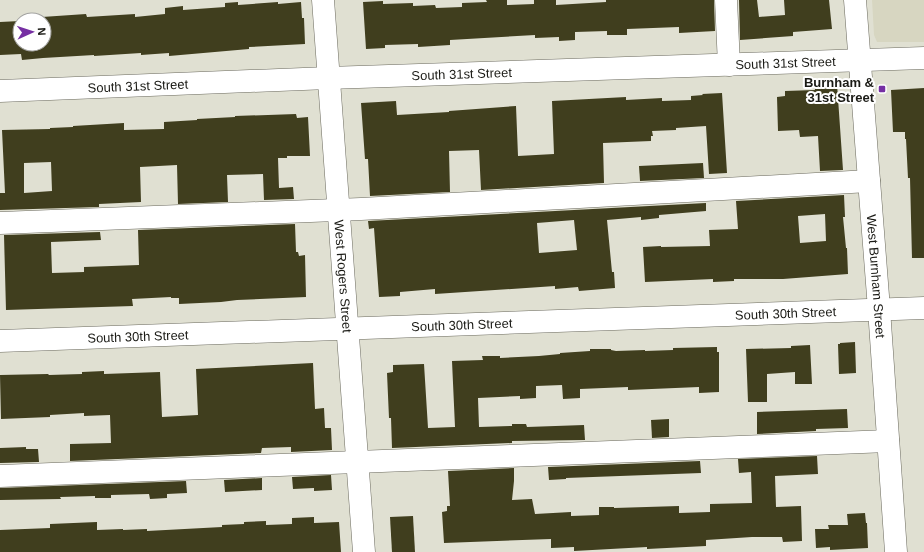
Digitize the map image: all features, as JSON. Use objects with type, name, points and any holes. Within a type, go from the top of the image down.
[{"type":"street","name":"West Rogers Street","points":[[323,0],[364,552]]},
{"type":"street","points":[[726,0],[729,65]]},
{"type":"street","name":"West Burnham Street","points":[[855,0],[896,552]]},
{"type":"street","name":"South 31st Street","points":[[0,91],[328,78],[924,58]]},
{"type":"street","points":[[0,222],[361,209],[869,181]]},
{"type":"street","name":"South 30th Street","points":[[0,341],[924,308]]},
{"type":"street","points":[[0,476],[888,441]]},
{"type":"shaded area","points":[[872,0],[924,0],[924,42],[877,42],[874,35]]},
{"type":"building","points":[[486,0],[507,0],[507,5],[534,4],[534,0],[556,0],[556,5],[606,2],[606,0],[714,0],[715,31],[679,33],[679,27],[627,29],[627,35],[607,35],[607,31],[575,32],[575,40],[559,41],[559,37],[535,38],[535,35],[450,40],[450,45],[418,47],[418,44],[385,45],[385,48],[366,49],[363,2],[383,1],[383,4],[413,3],[413,6],[435,5],[436,8],[462,7],[462,3],[487,2]]},
{"type":"building","points":[[739,0],[757,0],[759,17],[785,15],[784,0],[829,0],[832,29],[793,32],[793,36],[740,40]]},
{"type":"building","points":[[238,2],[238,5],[301,2],[302,18],[304,18],[305,44],[249,47],[249,49],[169,56],[169,53],[141,55],[141,53],[22,60],[21,54],[0,55],[0,22],[12,21],[12,52],[52,52],[52,16],[86,14],[87,17],[135,14],[135,17],[165,14],[165,8],[183,6],[183,10],[225,7],[225,3]]},
{"type":"building","points":[[837,84],[843,170],[820,171],[818,136],[800,137],[799,130],[778,131],[777,97],[785,96],[785,91],[815,90],[814,85]]},
{"type":"building","points":[[924,88],[924,258],[912,258],[910,178],[908,178],[906,139],[905,132],[893,132],[891,90]]},
{"type":"building","points":[[722,93],[727,173],[709,174],[706,126],[676,128],[676,130],[652,131],[653,136],[651,136],[651,141],[603,143],[604,183],[481,190],[479,150],[449,151],[450,192],[370,196],[368,159],[365,159],[361,103],[396,101],[397,115],[516,106],[518,156],[554,154],[552,101],[626,97],[626,100],[662,98],[662,101],[691,100],[691,96]]},
{"type":"building","points":[[296,114],[297,118],[308,117],[310,156],[287,156],[287,158],[278,158],[279,188],[293,187],[294,199],[264,200],[263,174],[227,175],[228,202],[178,204],[177,165],[140,167],[141,202],[99,204],[99,207],[0,210],[0,193],[5,193],[2,130],[50,129],[124,123],[124,130],[164,129],[164,122],[235,116]],"holes":[[[51,162],[52,191],[24,193],[24,163]]]},
{"type":"building","points":[[703,163],[704,178],[640,181],[639,166]]},
{"type":"building","points":[[844,195],[845,217],[843,217],[847,248],[848,274],[783,279],[734,279],[734,281],[713,282],[713,279],[645,282],[643,247],[710,246],[709,230],[738,229],[736,201]],"holes":[[[825,214],[826,241],[800,243],[798,216]]]},
{"type":"building","points":[[706,203],[706,211],[659,215],[659,218],[641,220],[641,217],[607,220],[615,288],[579,291],[578,287],[555,289],[555,286],[435,294],[435,289],[400,292],[400,296],[379,297],[374,228],[369,229],[368,221]],"holes":[[[574,220],[577,250],[539,253],[537,223]]]},
{"type":"building","points":[[295,224],[296,252],[298,252],[299,256],[305,255],[306,297],[179,304],[179,298],[171,297],[132,299],[133,306],[6,310],[4,235],[100,232],[101,240],[51,242],[52,273],[84,272],[84,267],[139,265],[138,230]]},
{"type":"building","points":[[855,342],[856,373],[839,374],[838,344]]},
{"type":"building","points":[[810,345],[812,384],[795,384],[795,372],[767,374],[767,402],[748,402],[746,349],[791,348],[791,346]]},
{"type":"building","points":[[717,347],[717,352],[719,352],[719,392],[699,393],[699,387],[628,390],[628,387],[580,389],[580,398],[563,399],[562,385],[536,386],[536,398],[520,399],[520,396],[478,398],[479,427],[512,426],[512,424],[526,424],[527,427],[584,425],[585,440],[512,441],[512,443],[392,448],[387,373],[393,372],[393,365],[424,364],[428,428],[455,427],[452,361],[483,360],[482,356],[500,356],[500,358],[539,356],[590,351],[590,349],[645,351],[673,350],[673,348]]},
{"type":"building","points":[[313,363],[315,409],[324,408],[325,428],[331,428],[332,450],[291,452],[291,447],[262,448],[261,453],[70,461],[70,444],[111,443],[110,415],[84,416],[84,413],[50,415],[50,417],[1,419],[0,375],[82,374],[82,372],[104,371],[104,374],[160,372],[162,417],[198,415],[196,369]]},
{"type":"building","points":[[847,409],[848,428],[757,434],[757,412]]},
{"type":"building","points":[[669,419],[669,437],[652,438],[651,420]]},
{"type":"building","points":[[26,447],[26,449],[38,449],[39,462],[0,463],[0,448]]},
{"type":"building","points":[[817,456],[818,474],[775,476],[776,507],[801,506],[802,541],[783,542],[782,537],[752,537],[706,540],[706,546],[647,549],[647,547],[574,551],[574,547],[551,548],[551,539],[444,543],[442,512],[447,511],[447,506],[450,506],[448,471],[514,468],[512,500],[532,499],[535,514],[571,512],[571,516],[599,515],[599,507],[679,506],[679,513],[710,512],[710,504],[752,503],[751,472],[739,473],[738,459]]},
{"type":"building","points":[[700,461],[701,473],[566,478],[549,480],[548,467]]},
{"type":"building","points":[[331,475],[332,490],[314,491],[314,488],[293,489],[292,477]]},
{"type":"building","points":[[262,478],[262,490],[225,492],[224,480]]},
{"type":"building","points":[[186,481],[187,493],[167,494],[167,498],[150,499],[149,494],[111,495],[111,498],[95,498],[95,496],[60,497],[61,499],[0,500],[0,488]]},
{"type":"building","points":[[865,513],[868,548],[830,550],[830,547],[816,548],[815,529],[829,529],[828,525],[848,525],[847,514]]},
{"type":"building","points":[[413,516],[415,552],[392,552],[390,517]]},
{"type":"building","points":[[314,517],[314,523],[339,522],[341,552],[0,552],[0,530],[50,528],[50,524],[97,522],[97,530],[147,529],[147,531],[222,527],[222,525],[244,524],[244,522],[266,521],[266,525],[292,524],[292,518]]},
{"type":"place","name":"Burnham & 31st Street","points":[[882,89]]}]
